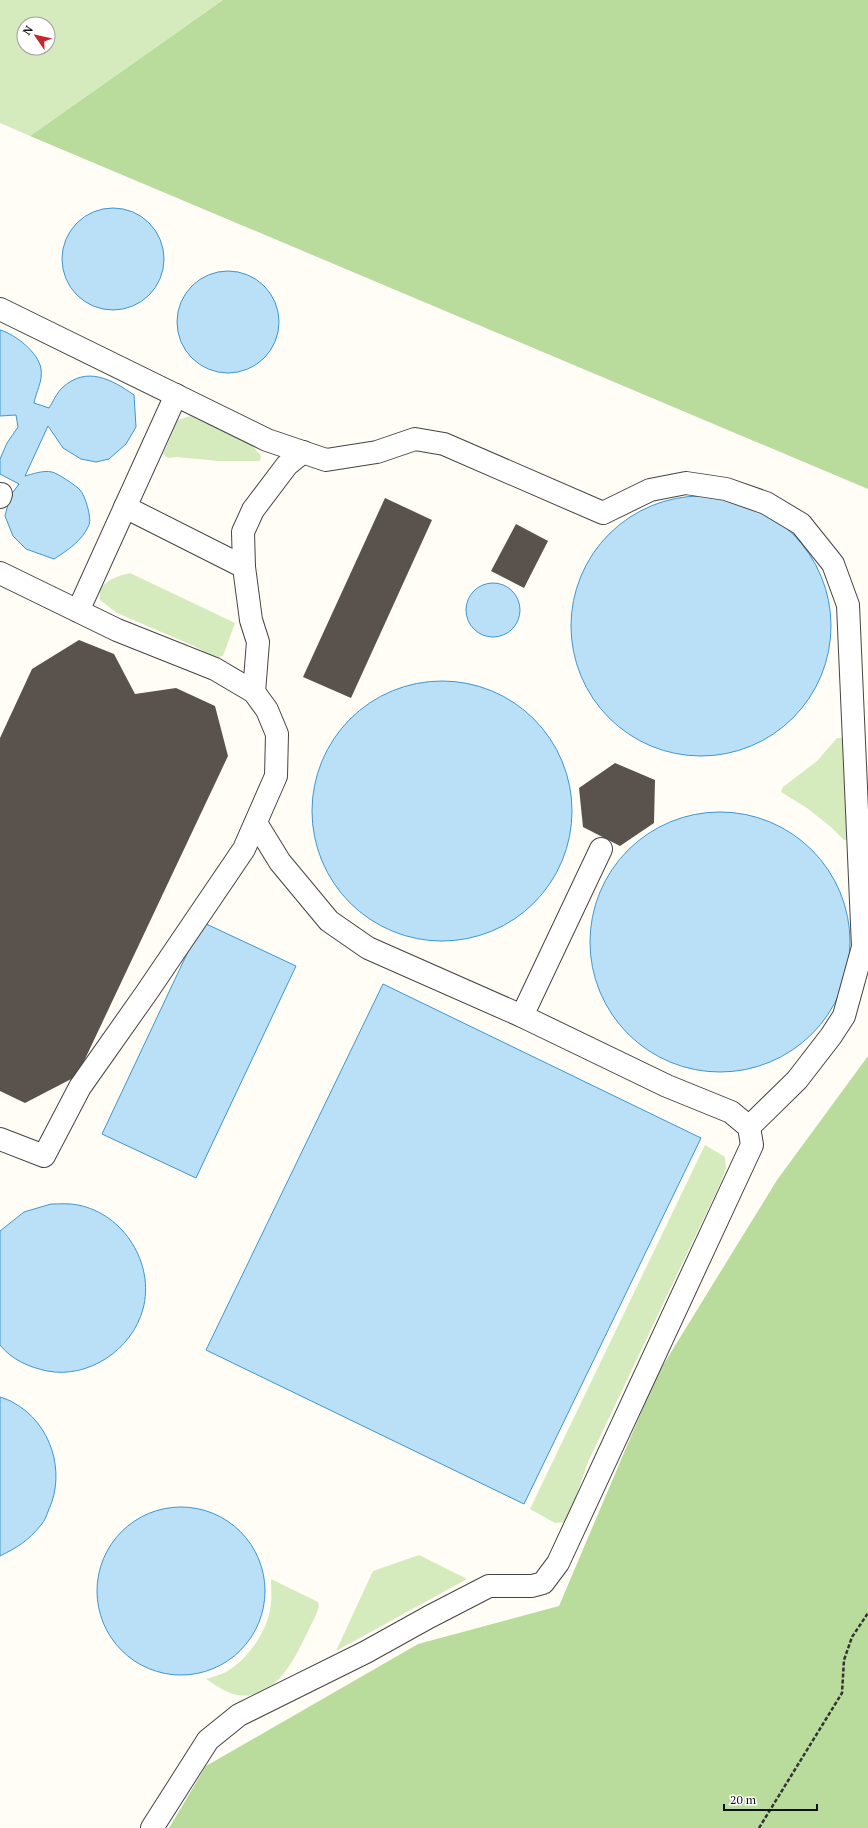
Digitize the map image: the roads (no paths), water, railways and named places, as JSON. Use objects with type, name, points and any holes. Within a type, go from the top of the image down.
[{"type":"lane","points":[[0,309],[267,440],[326,460],[378,452],[415,439],[444,444],[603,513],[650,490],[686,483],[726,488],[766,503],[801,524],[833,564],[848,605],[862,947],[844,1016],[831,1036],[797,1080],[750,1127]]},
{"type":"lane","points":[[78,611],[176,395]]},
{"type":"lane","points":[[254,692],[258,642],[251,620],[244,567],[243,532],[252,510],[287,465],[303,452]]},
{"type":"lane","points":[[125,507],[244,567]]},
{"type":"lane","points":[[0,573],[117,630],[215,668],[254,692],[267,710],[277,734],[276,776],[244,849],[147,992],[80,1087],[44,1156],[0,1139]]},
{"type":"lane","points":[[152,1828],[208,1740],[239,1715],[366,1652],[489,1586],[532,1586],[543,1583],[558,1563],[752,1145],[750,1127],[732,1112],[667,1086],[522,1016],[368,948],[329,921],[280,862],[256,823]]},
{"type":"lane","points":[[522,1016],[601,849]]},
{"type":"water","points":[[113,208],[132,212],[149,223],[160,240],[164,259],[160,278],[149,295],[132,306],[113,310],[94,306],[77,295],[66,278],[62,259],[66,240],[77,223],[94,212]]},
{"type":"water","points":[[228,271],[247,275],[264,286],[275,303],[279,322],[275,341],[264,358],[247,369],[228,373],[209,369],[192,358],[181,341],[177,322],[181,303],[192,286],[209,275]]},
{"type":"water","points":[[0,330],[6,332],[25,345],[36,357],[39,363],[41,378],[34,403],[49,408],[63,387],[81,377],[90,376],[108,380],[134,395],[136,427],[126,444],[109,459],[96,462],[81,459],[63,448],[48,426],[25,476],[38,472],[52,472],[67,480],[82,493],[88,507],[90,517],[89,525],[83,536],[69,549],[54,559],[26,549],[13,536],[5,516],[10,496],[19,484],[0,474],[0,459],[7,443],[18,427],[16,415],[0,416]]},
{"type":"water","points":[[701,496],[726,498],[762,511],[784,525],[802,543],[821,576],[829,601],[831,626],[829,651],[816,687],[802,709],[784,727],[751,746],[726,754],[701,756],[676,754],[640,741],[618,727],[600,709],[581,676],[573,651],[571,626],[573,601],[586,565],[600,543],[618,525],[651,506],[676,498]]},
{"type":"water","points":[[493,583],[503,585],[512,591],[518,600],[520,610],[518,620],[512,629],[503,635],[493,637],[483,635],[474,629],[468,620],[466,610],[468,600],[474,591],[483,585]]},
{"type":"water","points":[[442,681],[467,683],[503,696],[525,710],[543,728],[562,761],[570,786],[572,811],[570,836],[557,872],[543,894],[525,912],[492,931],[467,939],[442,941],[417,939],[381,926],[359,912],[341,894],[322,861],[314,836],[312,811],[314,786],[327,750],[341,728],[359,710],[392,691],[417,683]]},
{"type":"water","points":[[720,812],[745,814],[758,817],[781,827],[803,841],[821,859],[835,881],[845,904],[848,917],[850,942],[848,967],[845,980],[835,1003],[821,1025],[803,1043],[781,1057],[758,1067],[745,1070],[720,1072],[695,1070],[682,1067],[659,1057],[637,1043],[619,1025],[605,1003],[595,980],[592,967],[590,942],[592,917],[595,904],[605,881],[619,859],[637,841],[659,827],[682,817],[695,814]]},
{"type":"water","points":[[202,922],[296,966],[196,1178],[102,1134]]},
{"type":"water","points":[[383,984],[701,1138],[524,1504],[206,1350]]},
{"type":"water","points":[[51,1204],[75,1204],[94,1210],[109,1219],[122,1230],[140,1259],[146,1292],[143,1309],[137,1324],[119,1349],[92,1366],[62,1372],[47,1371],[27,1365],[15,1359],[0,1345],[0,1231],[24,1212]]},
{"type":"water","points":[[0,1397],[9,1400],[27,1412],[46,1436],[52,1450],[56,1480],[54,1495],[45,1519],[32,1535],[12,1550],[0,1556]]},
{"type":"water","points":[[173,1507],[189,1507],[213,1513],[221,1517],[234,1526],[246,1538],[259,1559],[265,1583],[265,1599],[259,1623],[251,1638],[234,1656],[213,1669],[189,1675],[173,1675],[149,1669],[134,1661],[111,1638],[103,1623],[97,1599],[97,1583],[103,1559],[111,1544],[134,1521],[149,1513]]}]
